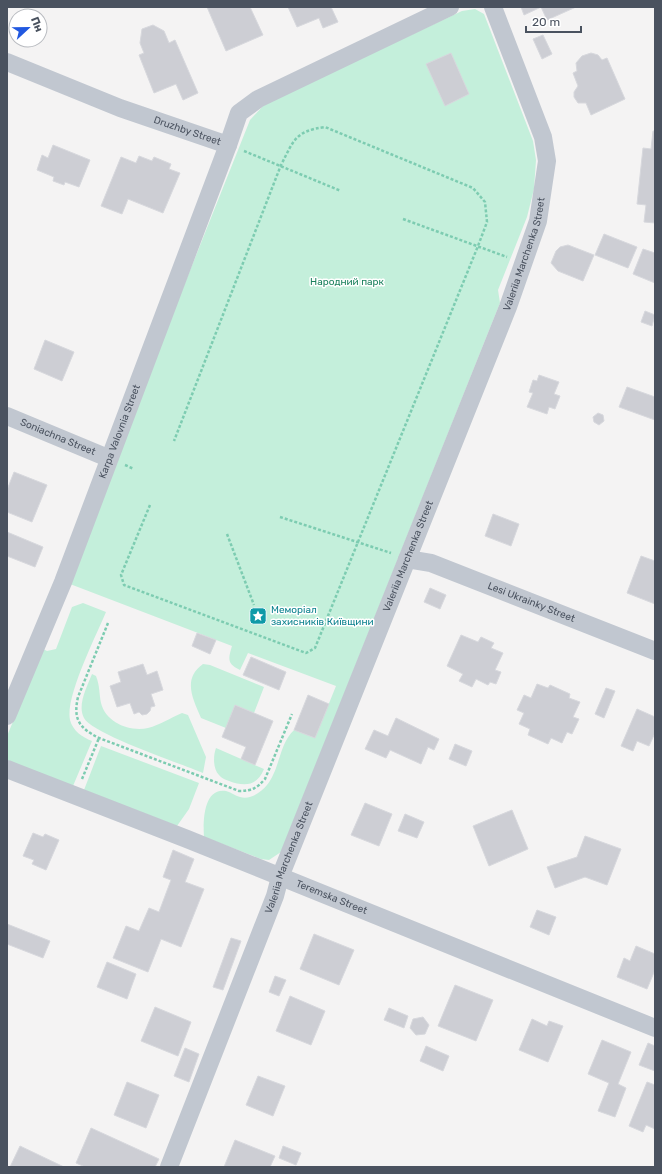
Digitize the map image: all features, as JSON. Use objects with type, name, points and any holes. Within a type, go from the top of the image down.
[{"type":"street","name":"Druzhby Street","points":[[7,62],[120,108],[228,145],[239,112],[258,99],[450,7]]},
{"type":"street","name":"Valeriia Marchenka Street","points":[[169,1167],[275,896],[280,877],[508,307],[522,262],[538,221],[547,161],[543,137],[493,7]]},
{"type":"street","name":"Karpa Valovnia Street","points":[[7,716],[63,582],[108,458],[228,145]]},
{"type":"street","name":"Soniachna Street","points":[[7,416],[108,458]]},
{"type":"street","name":"Lesi Ukrainky Street","points":[[407,559],[431,563],[655,651]]},
{"type":"street","name":"Teremska Street","points":[[7,769],[655,1028]]},
{"type":"path","points":[[150,505],[121,575],[124,585],[306,653],[315,648],[478,246],[487,222],[485,202],[473,188],[325,128],[309,129],[295,138],[281,165],[174,441]]},
{"type":"path","points":[[228,145],[281,165],[342,191]]},
{"type":"path","points":[[403,219],[522,262]]},
{"type":"path","points":[[280,517],[407,559]]},
{"type":"path","points":[[227,534],[254,605]]},
{"type":"path","points":[[108,623],[75,708],[77,719],[83,729],[99,738],[239,792],[250,791],[258,788],[265,779],[292,714]]},
{"type":"path","points":[[75,796],[99,738]]},
{"type":"green space","name":"Народний парк","points":[[475,9],[484,14],[533,141],[536,160],[534,189],[527,217],[498,290],[500,303],[281,852],[269,860],[261,859],[204,837],[204,815],[209,800],[218,791],[230,792],[244,798],[255,795],[262,790],[275,772],[285,742],[294,730],[315,738],[336,686],[248,653],[240,670],[233,666],[229,658],[232,646],[70,584],[130,421],[250,120],[263,106],[287,93],[462,11]]},
{"type":"green space","points":[[83,603],[106,612],[82,666],[72,697],[70,710],[71,724],[78,733],[92,741],[73,786],[7,761],[7,736],[43,649],[47,651],[56,649],[72,607]]},
{"type":"green space","points":[[203,664],[210,665],[264,687],[254,713],[235,705],[226,728],[201,718],[191,690],[191,683],[193,676]]},
{"type":"green space","points":[[92,674],[96,676],[101,703],[104,710],[113,721],[127,727],[134,729],[148,728],[182,713],[188,715],[206,757],[203,773],[120,740],[91,725],[84,718],[82,713],[82,702]]},
{"type":"green space","points":[[101,746],[199,783],[189,809],[177,826],[84,790]]},
{"type":"green space","points":[[216,748],[264,769],[261,775],[250,784],[235,783],[222,778],[217,772],[215,766],[214,755]]},
{"type":"building","points":[[207,7],[250,7],[263,35],[226,51]]},
{"type":"building","points":[[288,7],[331,7],[338,22],[323,28],[319,18],[297,27]]},
{"type":"building","points":[[521,7],[541,7],[524,15]]},
{"type":"building","points":[[541,7],[576,7],[547,20]]},
{"type":"building","points":[[153,25],[164,31],[169,43],[175,40],[198,93],[183,100],[176,84],[154,93],[139,55],[144,53],[140,43],[142,29]]},
{"type":"building","points":[[543,35],[552,54],[542,59],[533,39]]},
{"type":"building","points":[[451,53],[469,94],[445,106],[426,64]]},
{"type":"building","points":[[591,53],[598,55],[602,60],[607,58],[625,99],[591,115],[586,103],[578,103],[574,97],[574,92],[578,86],[573,73],[577,71],[576,63],[582,56]]},
{"type":"building","points":[[653,131],[655,131],[655,223],[644,222],[646,205],[637,204],[643,148],[651,149]]},
{"type":"building","points":[[53,145],[90,160],[79,187],[65,182],[64,185],[53,181],[54,177],[37,170],[42,155],[48,158]]},
{"type":"building","points":[[139,156],[152,161],[154,157],[171,164],[169,169],[180,173],[163,213],[128,199],[122,214],[101,206],[121,157],[136,163]]},
{"type":"building","points":[[604,234],[637,247],[628,268],[595,255]]},
{"type":"building","points":[[568,245],[594,255],[583,281],[558,271],[551,263],[556,251],[560,247]]},
{"type":"building","points":[[643,249],[655,253],[655,283],[633,274]]},
{"type":"building","points":[[645,311],[655,315],[652,326],[641,322]]},
{"type":"building","points":[[45,340],[74,352],[62,381],[34,369]]},
{"type":"building","points":[[539,375],[559,382],[554,394],[560,396],[555,409],[549,407],[547,414],[527,407],[533,393],[529,392],[533,380],[537,381]]},
{"type":"building","points":[[627,387],[655,397],[655,420],[619,407]]},
{"type":"building","points":[[598,413],[603,415],[604,421],[599,425],[594,422],[593,417]]},
{"type":"building","points":[[14,472],[47,485],[32,522],[7,512],[7,490]]},
{"type":"building","points":[[493,514],[519,524],[511,546],[485,536]]},
{"type":"building","points":[[7,532],[43,547],[35,567],[7,556]]},
{"type":"building","points":[[641,556],[655,561],[655,604],[627,593]]},
{"type":"building","points":[[430,588],[446,595],[440,609],[424,602]]},
{"type":"building","points":[[197,633],[216,640],[210,654],[192,646]]},
{"type":"building","points":[[461,635],[478,642],[481,637],[494,643],[491,648],[503,653],[495,670],[501,672],[496,684],[490,682],[488,685],[476,679],[472,687],[459,681],[463,674],[447,666]]},
{"type":"building","points":[[251,657],[286,672],[279,690],[243,675]]},
{"type":"building","points":[[143,664],[147,675],[157,671],[163,690],[151,694],[155,706],[151,707],[147,714],[142,715],[139,712],[134,714],[130,703],[117,707],[110,686],[121,682],[118,672]]},
{"type":"building","points":[[537,684],[548,688],[550,685],[570,694],[569,698],[580,702],[573,717],[579,719],[572,734],[567,732],[562,743],[551,738],[548,744],[528,735],[530,729],[519,724],[524,713],[517,710],[524,695],[531,698]]},
{"type":"building","points":[[606,688],[615,691],[604,718],[595,714]]},
{"type":"building","points":[[308,695],[329,704],[315,738],[294,730]]},
{"type":"building","points":[[235,705],[273,721],[255,765],[241,759],[246,747],[222,737]]},
{"type":"building","points":[[637,709],[655,717],[655,733],[649,746],[637,741],[633,751],[621,746]]},
{"type":"building","points":[[396,718],[439,739],[434,750],[428,747],[421,764],[390,750],[386,758],[365,749],[374,730],[388,736]]},
{"type":"building","points":[[455,744],[472,751],[466,766],[449,759]]},
{"type":"building","points":[[365,803],[392,814],[379,846],[351,835]]},
{"type":"building","points":[[512,810],[528,849],[489,866],[473,826]]},
{"type":"building","points":[[405,814],[424,822],[417,838],[398,831]]},
{"type":"building","points":[[33,833],[43,837],[45,834],[59,840],[46,870],[32,864],[34,860],[23,856]]},
{"type":"building","points":[[585,836],[621,849],[607,885],[585,877],[555,888],[547,867],[577,857]]},
{"type":"building","points":[[173,850],[194,859],[185,882],[204,889],[181,947],[161,939],[148,972],[113,958],[126,926],[139,931],[149,908],[159,912],[171,880],[163,877]]},
{"type":"building","points":[[537,910],[556,917],[549,935],[530,927]]},
{"type":"building","points":[[7,924],[50,941],[43,958],[7,944]]},
{"type":"building","points":[[314,934],[354,950],[339,985],[300,969]]},
{"type":"building","points":[[231,938],[241,941],[223,990],[213,987]]},
{"type":"building","points":[[636,946],[655,954],[655,970],[647,989],[617,977],[624,958],[630,961]]},
{"type":"building","points":[[107,962],[136,974],[127,999],[97,987]]},
{"type":"building","points":[[275,976],[286,980],[279,996],[269,992]]},
{"type":"building","points":[[455,985],[493,1000],[476,1041],[438,1026]]},
{"type":"building","points":[[290,996],[325,1011],[311,1045],[276,1031]]},
{"type":"building","points":[[155,1007],[191,1022],[178,1056],[141,1041]]},
{"type":"building","points":[[389,1008],[408,1016],[404,1028],[384,1020]]},
{"type":"building","points":[[423,1017],[429,1025],[425,1034],[416,1035],[410,1028],[413,1019]]},
{"type":"building","points":[[532,1019],[547,1026],[549,1021],[563,1026],[548,1062],[519,1050]]},
{"type":"building","points":[[602,1040],[631,1052],[618,1084],[626,1088],[615,1117],[598,1111],[609,1083],[588,1074]]},
{"type":"building","points":[[648,1043],[655,1046],[655,1071],[639,1065]]},
{"type":"building","points":[[426,1046],[449,1056],[443,1071],[420,1061]]},
{"type":"building","points":[[185,1048],[199,1054],[189,1082],[174,1076]]},
{"type":"building","points":[[258,1076],[285,1086],[273,1116],[246,1105]]},
{"type":"building","points":[[127,1082],[159,1095],[146,1128],[114,1115]]},
{"type":"building","points":[[647,1082],[655,1085],[655,1129],[646,1125],[643,1132],[629,1126]]},
{"type":"building","points":[[91,1128],[159,1159],[155,1167],[85,1167],[76,1163]]},
{"type":"building","points":[[235,1140],[275,1156],[270,1167],[224,1167]]},
{"type":"building","points":[[20,1146],[64,1167],[10,1167]]},
{"type":"building","points":[[283,1146],[301,1153],[296,1165],[279,1158]]},
{"type":"place","name":"Меморіал захисників Київщини","points":[[258,616]]}]
